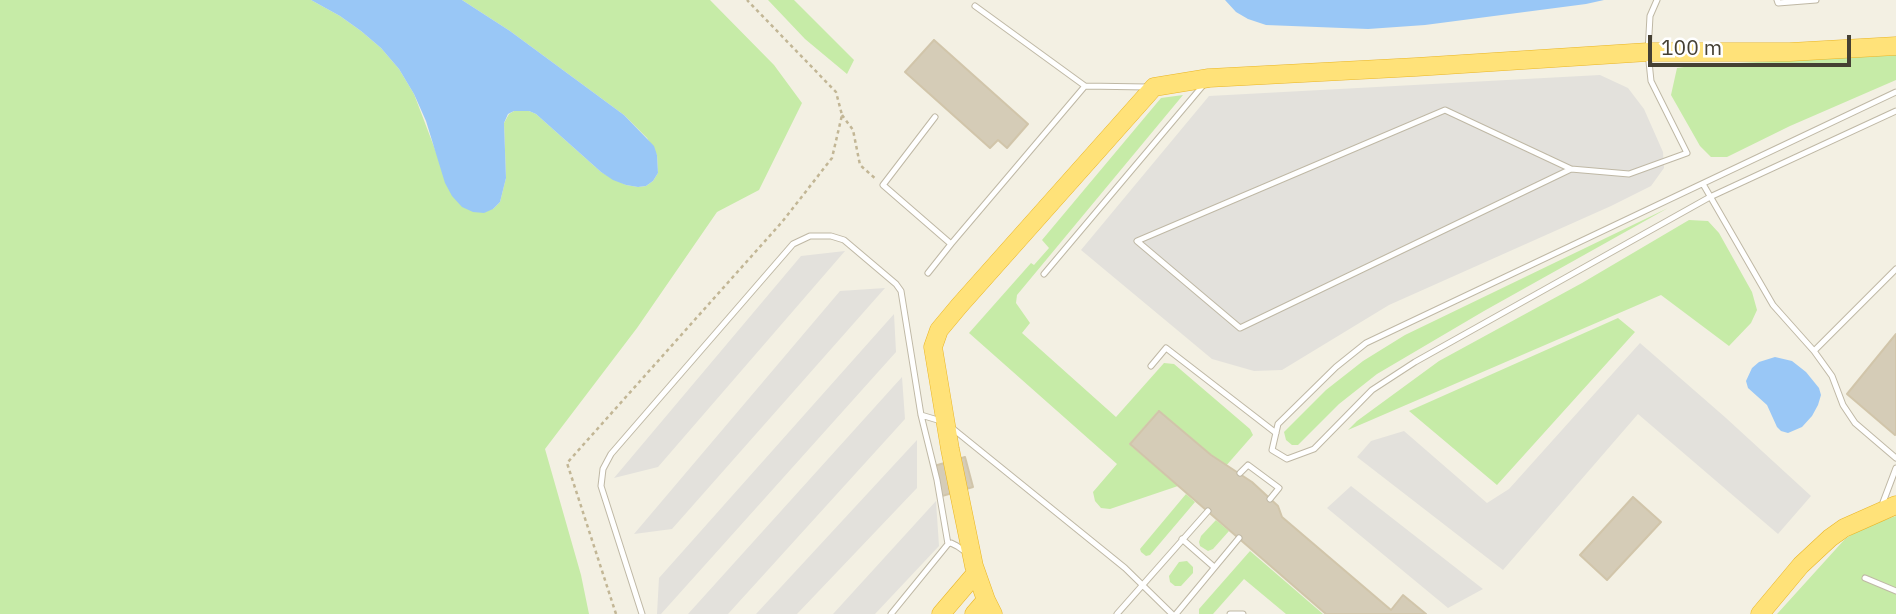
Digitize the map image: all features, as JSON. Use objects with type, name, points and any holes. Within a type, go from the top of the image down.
[{"type":"highway","points":[[983,597],[945,423],[933,347],[939,330],[959,306],[1154,88],[1209,78],[1647,52],[1790,52],[1896,46]]},
{"type":"highway","points":[[1760,614],[1801,565],[1830,538],[1844,528],[1888,508]]},
{"type":"highway","points":[[941,614],[983,597]]},
{"type":"highway","points":[[957,614],[983,597]]},
{"type":"lane","points":[[1571,169],[1240,328],[1137,241],[1445,110],[1571,169],[1629,174],[1688,153],[1651,81],[1647,52],[1650,16],[1657,0]]},
{"type":"lane","points":[[1777,0],[1778,3],[1816,0]]},
{"type":"lane","points":[[975,6],[1086,86],[1154,88]]},
{"type":"lane","points":[[1044,274],[1209,78]]},
{"type":"lane","points":[[928,273],[1086,86]]},
{"type":"lane","points":[[1896,92],[1366,343],[1336,367],[1278,424],[1272,450],[1287,459],[1314,449],[1372,390],[1415,362],[1710,197],[1896,111]]},
{"type":"lane","points":[[935,117],[883,186],[951,244]]},
{"type":"lane","points":[[1703,184],[1773,305],[1814,351],[1832,376],[1843,405],[1855,423],[1896,458]]},
{"type":"lane","points":[[642,614],[601,486],[603,468],[611,454],[793,244],[810,236],[831,236],[844,240],[901,291],[921,415],[937,480],[948,544],[891,614]]},
{"type":"lane","points":[[1814,351],[1896,269]]},
{"type":"lane","points":[[1151,366],[1166,348],[1276,433]]},
{"type":"lane","points":[[921,415],[945,423],[1143,583],[1174,614],[1239,538]]},
{"type":"lane","points":[[1240,473],[1248,465],[1279,488],[1270,499]]},
{"type":"lane","points":[[1888,508],[1896,468]]},
{"type":"lane","points":[[1116,614],[1208,511]]},
{"type":"lane","points":[[1182,539],[1214,567]]},
{"type":"lane","points":[[948,544],[967,552],[983,597]]},
{"type":"lane","points":[[1865,578],[1896,590]]},
{"type":"lane","points":[[1230,614],[1244,614]]},
{"type":"path","points":[[747,0],[836,92],[842,115],[853,130],[860,166],[883,186]]},
{"type":"path","points":[[616,614],[567,463],[791,211],[832,158],[842,115]]},
{"type":"green space","points":[[0,0],[311,0],[340,16],[381,48],[399,69],[414,94],[436,152],[493,209],[500,202],[506,178],[504,123],[514,111],[536,114],[601,172],[626,185],[646,186],[653,181],[658,173],[657,155],[647,138],[624,115],[510,31],[462,0],[710,0],[774,65],[802,103],[759,190],[717,212],[637,328],[545,449],[581,575],[589,614],[0,614]]},
{"type":"green space","points":[[768,0],[794,0],[854,60],[847,74],[805,39]]},
{"type":"green space","points":[[1896,55],[1896,80],[1727,157],[1711,157],[1700,146],[1671,95],[1677,68]]},
{"type":"green space","points":[[1183,95],[1017,295],[1016,303],[1030,323],[1022,333],[1116,417],[1164,363],[1174,364],[1250,429],[1253,435],[1225,467],[1158,411],[1129,444],[1178,486],[1110,509],[1101,508],[1095,501],[1093,492],[1117,464],[969,333],[1031,263],[1034,265],[1049,248],[1042,240],[1161,98]]},
{"type":"green space","points":[[1668,208],[1377,374],[1339,404],[1298,445],[1292,445],[1286,440],[1284,432],[1326,390],[1363,361],[1405,335]]},
{"type":"green space","points":[[1689,220],[1708,221],[1719,233],[1752,292],[1757,310],[1751,323],[1729,346],[1661,295],[1348,430],[1439,361],[1582,283]]},
{"type":"green space","points":[[1618,318],[1635,332],[1497,485],[1409,411]]},
{"type":"green space","points":[[1186,494],[1195,502],[1150,555],[1146,556],[1140,549]]},
{"type":"green space","points":[[1896,516],[1896,614],[1777,614],[1845,539],[1862,528]]},
{"type":"green space","points":[[1216,520],[1229,531],[1208,551],[1200,546],[1199,542]]},
{"type":"green space","points":[[1250,551],[1323,614],[1286,614],[1244,579],[1213,614],[1199,614],[1199,609]]},
{"type":"green space","points":[[1187,561],[1193,567],[1193,573],[1181,586],[1175,586],[1170,582],[1169,576],[1179,562]]},
{"type":"shaded area","points":[[1600,75],[1628,88],[1644,109],[1663,152],[1664,168],[1651,186],[1389,305],[1282,370],[1254,371],[1212,359],[1081,250],[1209,96]]},
{"type":"shaded area","points":[[845,251],[658,467],[614,478],[801,256]]},
{"type":"shaded area","points":[[885,288],[672,529],[634,534],[840,291]]},
{"type":"shaded area","points":[[894,314],[896,352],[661,614],[657,614],[659,578]]},
{"type":"shaded area","points":[[1640,343],[1811,496],[1778,534],[1638,414],[1503,570],[1357,457],[1371,441],[1404,431],[1487,503],[1509,489]]},
{"type":"shaded area","points":[[902,377],[905,419],[728,614],[688,614]]},
{"type":"shaded area","points":[[917,440],[917,488],[797,614],[756,614]]},
{"type":"shaded area","points":[[1351,486],[1483,589],[1448,608],[1327,508]]},
{"type":"shaded area","points":[[936,501],[939,546],[875,614],[833,614]]},
{"type":"water","points":[[311,0],[462,0],[510,31],[624,115],[654,146],[658,173],[646,186],[626,185],[613,180],[536,114],[514,111],[508,114],[504,123],[506,178],[500,202],[484,213],[462,207],[445,183],[426,121],[399,69],[381,48],[361,31]]},
{"type":"water","points":[[1225,0],[1604,0],[1425,25],[1368,29],[1266,25],[1236,12]]},
{"type":"water","points":[[1775,357],[1792,361],[1806,372],[1819,388],[1821,395],[1812,416],[1802,427],[1788,433],[1777,427],[1767,405],[1748,388],[1746,381],[1752,368],[1759,362]]},
{"type":"building","points":[[934,40],[1028,124],[1007,148],[998,140],[990,148],[905,72]]},
{"type":"building","points":[[1896,334],[1896,434],[1895,435],[1847,394]]},
{"type":"building","points":[[1159,411],[1211,455],[1252,482],[1278,506],[1282,517],[1391,610],[1403,595],[1426,614],[1326,614],[1130,444]]},
{"type":"building","points":[[965,457],[973,487],[942,496],[934,466]]},
{"type":"building","points":[[1633,497],[1661,522],[1607,580],[1580,555]]}]
